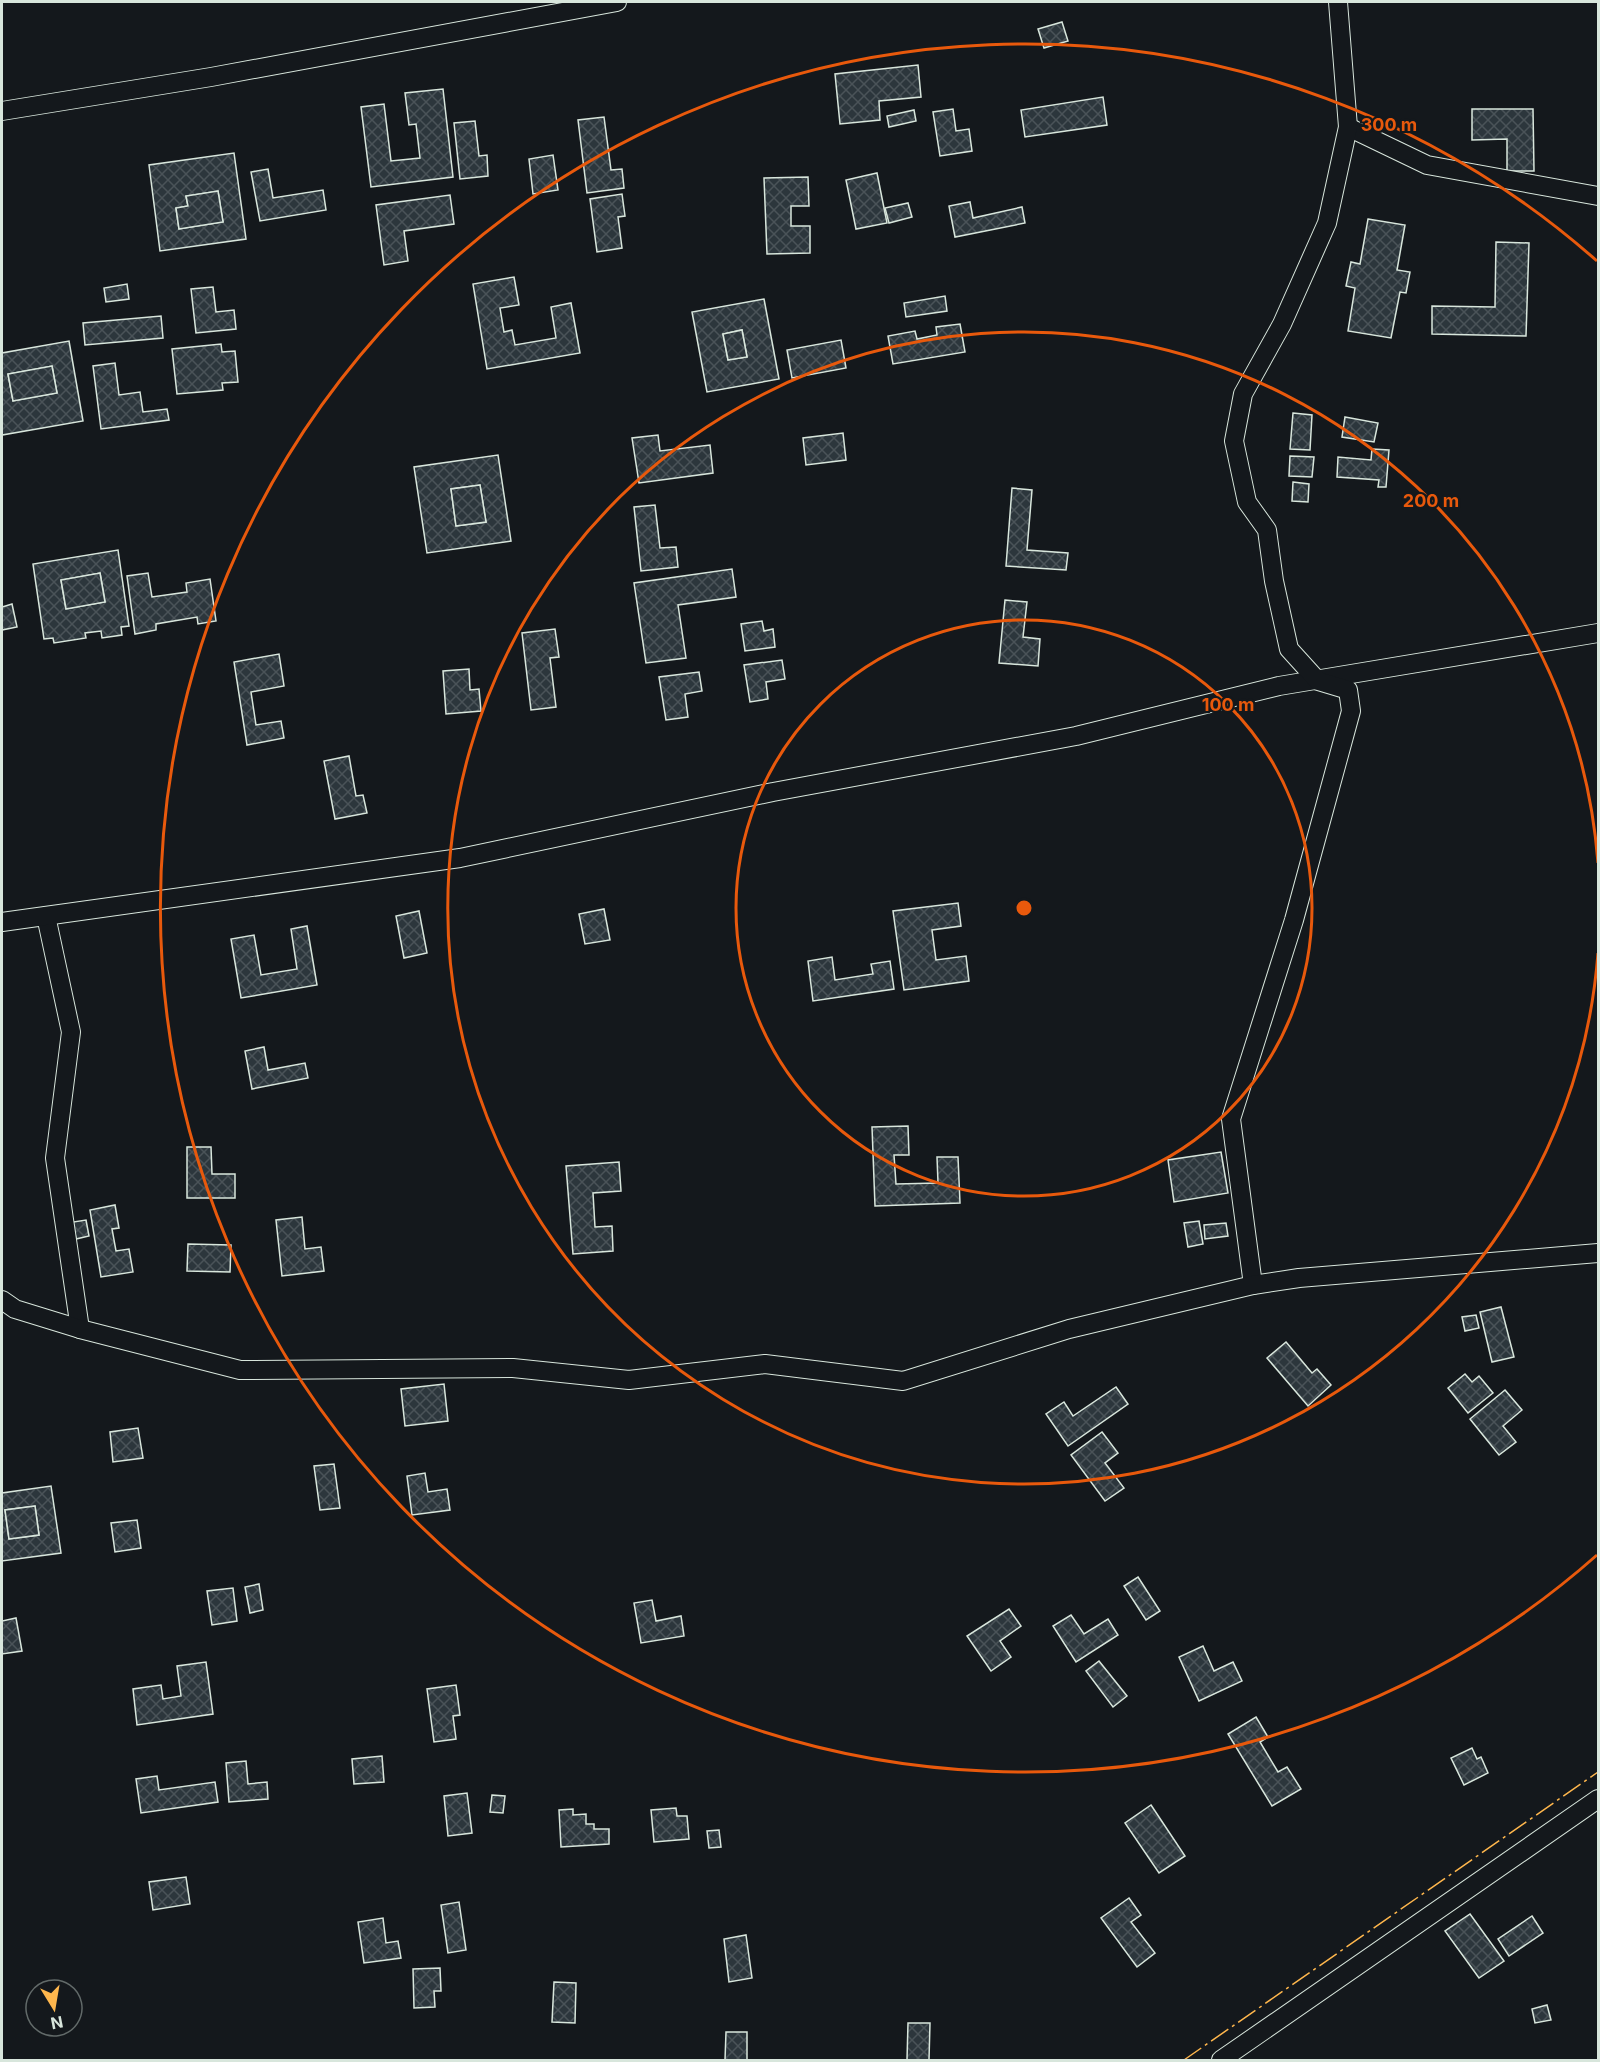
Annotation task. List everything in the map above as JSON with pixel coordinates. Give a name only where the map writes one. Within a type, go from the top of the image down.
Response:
[{"type":"street","points":[[2,111],[211,77],[617,2]]},
{"type":"street","points":[[1253,1285],[1231,1119],[1294,920],[1351,711],[1348,690],[1318,681],[1289,649],[1274,581],[1268,530],[1247,502],[1234,441],[1244,394],[1282,324],[1327,223],[1348,127],[1338,2]]},
{"type":"street","points":[[1348,127],[1427,165],[1599,196]]},
{"type":"street","points":[[2,922],[460,858],[773,792],[1076,736],[1279,686],[1599,633]]},
{"type":"street","points":[[46,916],[71,1032],[55,1158],[80,1329]]},
{"type":"street","points":[[2,1300],[15,1309],[80,1329],[240,1370],[513,1368],[629,1380],[765,1365],[903,1381],[1069,1329],[1253,1285],[1299,1278],[1599,1253]]},
{"type":"street","points":[[1221,2061],[1599,1799]]},
{"type":"building","points":[[1062,22],[1068,41],[1044,48],[1038,29]]},
{"type":"building","points":[[918,65],[921,97],[879,101],[880,120],[840,124],[835,74]]},
{"type":"building","points":[[443,89],[453,177],[371,187],[361,107],[384,104],[391,161],[420,158],[416,124],[409,125],[405,93]]},
{"type":"building","points":[[1103,97],[1107,125],[1025,137],[1021,110]]},
{"type":"building","points":[[953,109],[956,131],[969,129],[972,151],[940,156],[933,112]]},
{"type":"building","points":[[1472,109],[1533,109],[1534,171],[1507,171],[1507,139],[1472,140]]},
{"type":"building","points":[[914,110],[916,121],[889,127],[887,116]]},
{"type":"building","points":[[604,117],[611,170],[622,169],[624,188],[587,193],[578,120]]},
{"type":"building","points":[[475,121],[479,156],[487,155],[488,176],[460,179],[454,123]]},
{"type":"building","points":[[234,153],[246,239],[160,251],[149,165]],"holes":[[[218,191],[223,222],[179,229],[176,208],[188,206],[186,196]]]},
{"type":"building","points":[[553,155],[558,190],[533,194],[529,159]]},
{"type":"building","points":[[268,169],[273,198],[323,190],[326,210],[260,221],[251,172]]},
{"type":"building","points":[[877,173],[887,223],[856,229],[846,180]]},
{"type":"building","points":[[808,177],[809,206],[791,206],[791,226],[810,226],[810,253],[767,254],[764,178]]},
{"type":"building","points":[[218,191],[223,222],[179,229],[176,208],[188,206],[186,196]]},
{"type":"building","points":[[622,194],[625,216],[618,217],[622,248],[597,252],[590,199]]},
{"type":"building","points":[[450,195],[454,224],[404,231],[408,261],[384,265],[376,205]]},
{"type":"building","points":[[970,202],[973,218],[1022,207],[1025,223],[955,237],[949,206]]},
{"type":"building","points":[[908,203],[912,217],[889,223],[885,208]]},
{"type":"building","points":[[1368,219],[1405,225],[1397,270],[1410,272],[1406,293],[1400,292],[1391,338],[1348,331],[1355,288],[1346,286],[1351,262],[1360,264]]},
{"type":"building","points":[[1496,242],[1529,243],[1526,336],[1432,334],[1432,306],[1495,307]]},
{"type":"building","points":[[514,277],[519,305],[500,308],[504,332],[512,330],[515,345],[556,338],[551,307],[571,303],[580,353],[487,369],[473,284]]},
{"type":"building","points":[[127,284],[129,299],[106,302],[104,288]]},
{"type":"building","points":[[213,287],[216,312],[234,310],[236,329],[196,333],[191,289]]},
{"type":"building","points":[[945,296],[947,311],[906,317],[904,303]]},
{"type":"building","points":[[764,299],[779,379],[707,392],[692,312]],"holes":[[[742,330],[747,357],[728,360],[723,334]]]},
{"type":"building","points":[[161,316],[163,338],[85,345],[83,323]]},
{"type":"building","points":[[960,324],[965,352],[893,364],[888,336],[915,331],[917,339],[937,335],[936,327]]},
{"type":"building","points":[[742,330],[747,357],[728,360],[723,334]]},
{"type":"building","points":[[841,340],[846,368],[792,378],[787,350]]},
{"type":"building","points":[[69,341],[83,421],[2,435],[2,353]],"holes":[[[52,366],[57,393],[13,401],[8,374]]]},
{"type":"building","points":[[221,344],[222,352],[235,351],[238,382],[222,383],[223,390],[177,394],[172,349]]},
{"type":"building","points":[[115,363],[119,395],[140,392],[143,412],[167,409],[169,420],[101,429],[93,366]]},
{"type":"building","points":[[52,366],[57,393],[13,401],[8,374]]},
{"type":"building","points":[[1293,413],[1312,415],[1310,450],[1290,449]]},
{"type":"building","points":[[1345,417],[1378,423],[1374,442],[1342,437]]},
{"type":"building","points":[[843,433],[846,460],[806,465],[803,438]]},
{"type":"building","points":[[658,435],[660,451],[710,445],[713,473],[639,483],[632,438]]},
{"type":"building","points":[[1372,449],[1389,450],[1386,487],[1378,487],[1379,480],[1337,477],[1338,457],[1371,460]]},
{"type":"building","points":[[498,455],[511,541],[427,553],[414,467]],"holes":[[[480,485],[486,522],[456,526],[451,489]]]},
{"type":"building","points":[[1290,456],[1314,457],[1312,477],[1289,476]]},
{"type":"building","points":[[1293,482],[1309,484],[1308,502],[1292,501]]},
{"type":"building","points":[[480,485],[486,522],[456,526],[451,489]]},
{"type":"building","points":[[1012,488],[1032,490],[1027,550],[1068,553],[1066,570],[1006,566]]},
{"type":"building","points":[[655,505],[660,548],[676,547],[678,567],[641,571],[634,507]]},
{"type":"building","points":[[118,550],[129,626],[121,627],[122,635],[102,638],[101,631],[85,633],[86,638],[54,643],[53,638],[44,639],[33,564]],"holes":[[[100,573],[105,602],[66,609],[61,580]]]},
{"type":"building","points":[[732,569],[736,597],[678,605],[686,658],[646,663],[634,583]]},
{"type":"building","points":[[100,573],[105,602],[66,609],[61,580]]},
{"type":"building","points":[[148,573],[152,597],[187,592],[186,583],[210,579],[216,621],[198,624],[197,617],[156,624],[156,630],[135,634],[127,576]]},
{"type":"building","points":[[1005,600],[1027,602],[1023,637],[1040,639],[1038,666],[999,663]]},
{"type":"building","points":[[12,604],[17,627],[2,630],[2,607]]},
{"type":"building","points":[[762,621],[764,631],[773,629],[775,647],[745,651],[741,624]]},
{"type":"building","points":[[555,629],[559,657],[550,658],[556,707],[531,710],[522,633]]},
{"type":"building","points":[[279,654],[284,686],[251,692],[256,725],[281,721],[284,738],[247,745],[234,662]]},
{"type":"building","points":[[782,660],[785,679],[766,682],[768,699],[750,702],[744,665]]},
{"type":"building","points":[[469,669],[470,690],[479,689],[481,711],[446,714],[443,671]]},
{"type":"building","points":[[699,672],[702,691],[685,694],[688,717],[666,720],[659,677]]},
{"type":"building","points":[[349,756],[356,796],[363,795],[367,813],[335,819],[324,761]]},
{"type":"building","points":[[958,903],[961,926],[932,930],[936,960],[966,956],[969,981],[904,990],[893,911]]},
{"type":"building","points":[[604,909],[610,940],[585,944],[579,914]]},
{"type":"building","points":[[419,911],[427,953],[404,958],[396,916]]},
{"type":"building","points":[[307,926],[317,985],[241,998],[231,939],[254,935],[261,975],[297,969],[291,929]]},
{"type":"building","points":[[832,957],[835,980],[873,974],[871,964],[890,961],[894,989],[813,1001],[808,961]]},
{"type":"building","points":[[264,1047],[268,1070],[305,1063],[308,1078],[252,1089],[245,1051]]},
{"type":"building","points":[[908,1126],[909,1155],[894,1155],[896,1184],[938,1183],[937,1157],[958,1157],[960,1203],[875,1206],[872,1127]]},
{"type":"building","points":[[187,1147],[211,1147],[212,1174],[235,1174],[235,1198],[187,1198]]},
{"type":"building","points":[[1221,1152],[1228,1193],[1174,1202],[1168,1160]]},
{"type":"building","points":[[619,1162],[621,1191],[593,1193],[595,1227],[612,1226],[613,1251],[573,1254],[566,1166]]},
{"type":"building","points":[[115,1205],[119,1228],[112,1229],[116,1251],[129,1249],[133,1272],[101,1277],[90,1210]]},
{"type":"building","points":[[302,1217],[305,1249],[321,1247],[324,1271],[282,1276],[276,1220]]},
{"type":"building","points":[[86,1220],[89,1236],[76,1239],[73,1222]]},
{"type":"building","points":[[1199,1221],[1203,1244],[1188,1247],[1184,1223]]},
{"type":"building","points":[[1226,1223],[1228,1236],[1205,1239],[1204,1225]]},
{"type":"building","points":[[188,1244],[231,1245],[230,1272],[187,1271]]},
{"type":"building","points":[[1501,1307],[1514,1357],[1492,1362],[1480,1312]]},
{"type":"building","points":[[1476,1315],[1479,1328],[1465,1331],[1462,1317]]},
{"type":"building","points":[[1286,1342],[1312,1373],[1317,1369],[1331,1385],[1308,1406],[1267,1358]]},
{"type":"building","points":[[1465,1374],[1472,1382],[1479,1376],[1493,1393],[1468,1413],[1448,1388]]},
{"type":"building","points":[[444,1384],[448,1421],[405,1426],[401,1389]]},
{"type":"building","points":[[1116,1387],[1128,1404],[1068,1446],[1046,1414],[1064,1402],[1073,1416]]},
{"type":"building","points":[[1505,1390],[1522,1410],[1503,1426],[1516,1442],[1499,1455],[1470,1419]]},
{"type":"building","points":[[138,1428],[143,1458],[113,1462],[110,1432]]},
{"type":"building","points":[[1102,1432],[1118,1453],[1105,1463],[1124,1488],[1105,1501],[1071,1455]]},
{"type":"building","points":[[334,1464],[340,1508],[320,1510],[314,1466]]},
{"type":"building","points":[[425,1473],[428,1492],[447,1489],[450,1510],[412,1515],[407,1476]]},
{"type":"building","points":[[51,1486],[61,1553],[2,1561],[2,1493]],"holes":[[[35,1506],[39,1535],[9,1539],[5,1510]]]},
{"type":"building","points":[[35,1506],[39,1535],[9,1539],[5,1510]]},
{"type":"building","points":[[137,1520],[141,1548],[115,1552],[111,1523]]},
{"type":"building","points":[[1138,1577],[1160,1611],[1146,1620],[1124,1586]]},
{"type":"building","points":[[259,1584],[263,1610],[250,1613],[245,1587]]},
{"type":"building","points":[[233,1588],[237,1621],[212,1625],[207,1591]]},
{"type":"building","points":[[652,1600],[656,1621],[681,1616],[684,1636],[641,1643],[634,1603]]},
{"type":"building","points":[[1009,1609],[1021,1626],[1000,1641],[1011,1657],[991,1671],[967,1636]]},
{"type":"building","points":[[1071,1615],[1084,1634],[1108,1619],[1118,1635],[1076,1662],[1053,1626]]},
{"type":"building","points":[[16,1618],[22,1651],[2,1654],[2,1621]]},
{"type":"building","points":[[1203,1646],[1214,1671],[1233,1662],[1242,1681],[1199,1701],[1179,1657]]},
{"type":"building","points":[[1099,1661],[1127,1696],[1113,1707],[1086,1671]]},
{"type":"building","points":[[206,1662],[213,1714],[137,1725],[133,1689],[161,1685],[163,1699],[181,1696],[177,1666]]},
{"type":"building","points":[[456,1685],[460,1715],[453,1716],[456,1739],[434,1742],[427,1689]]},
{"type":"building","points":[[1256,1717],[1268,1737],[1260,1742],[1278,1772],[1287,1767],[1301,1789],[1272,1806],[1228,1734]]},
{"type":"building","points":[[1472,1748],[1477,1759],[1481,1757],[1488,1773],[1464,1785],[1451,1758]]},
{"type":"building","points":[[382,1756],[384,1782],[354,1784],[352,1759]]},
{"type":"building","points":[[246,1761],[248,1784],[267,1782],[268,1799],[229,1802],[226,1763]]},
{"type":"building","points":[[157,1776],[159,1790],[215,1782],[218,1802],[141,1813],[136,1779]]},
{"type":"building","points":[[467,1793],[472,1833],[448,1836],[444,1796]]},
{"type":"building","points":[[492,1795],[505,1796],[503,1813],[490,1812]]},
{"type":"building","points":[[1151,1805],[1185,1856],[1159,1873],[1125,1823]]},
{"type":"building","points":[[676,1808],[677,1816],[687,1816],[689,1839],[654,1842],[651,1810]]},
{"type":"building","points":[[573,1809],[573,1815],[586,1814],[586,1824],[594,1824],[594,1829],[609,1829],[609,1844],[561,1847],[559,1810]]},
{"type":"building","points":[[719,1830],[721,1847],[709,1848],[707,1831]]},
{"type":"building","points":[[186,1877],[190,1904],[153,1910],[149,1882]]},
{"type":"building","points":[[1129,1898],[1141,1915],[1131,1922],[1155,1953],[1137,1967],[1101,1918]]},
{"type":"building","points":[[459,1902],[466,1950],[448,1953],[441,1905]]},
{"type":"building","points":[[1470,1914],[1504,1961],[1479,1978],[1445,1931]]},
{"type":"building","points":[[1532,1916],[1543,1933],[1509,1956],[1498,1939]]},
{"type":"building","points":[[383,1918],[386,1943],[398,1941],[401,1958],[364,1963],[358,1922]]},
{"type":"building","points":[[746,1935],[752,1978],[729,1982],[724,1939]]},
{"type":"building","points":[[440,1968],[441,1991],[434,1991],[435,2007],[414,2008],[413,1969]]},
{"type":"building","points":[[554,1982],[576,1983],[575,2023],[552,2022]]},
{"type":"building","points":[[1547,2005],[1551,2020],[1535,2023],[1532,2009]]},
{"type":"building","points":[[908,2023],[930,2023],[929,2060],[907,2060]]},
{"type":"building","points":[[726,2032],[747,2032],[747,2060],[725,2060]]},
{"type":"power","points":[[1184,2060],[1598,1772]]}]
